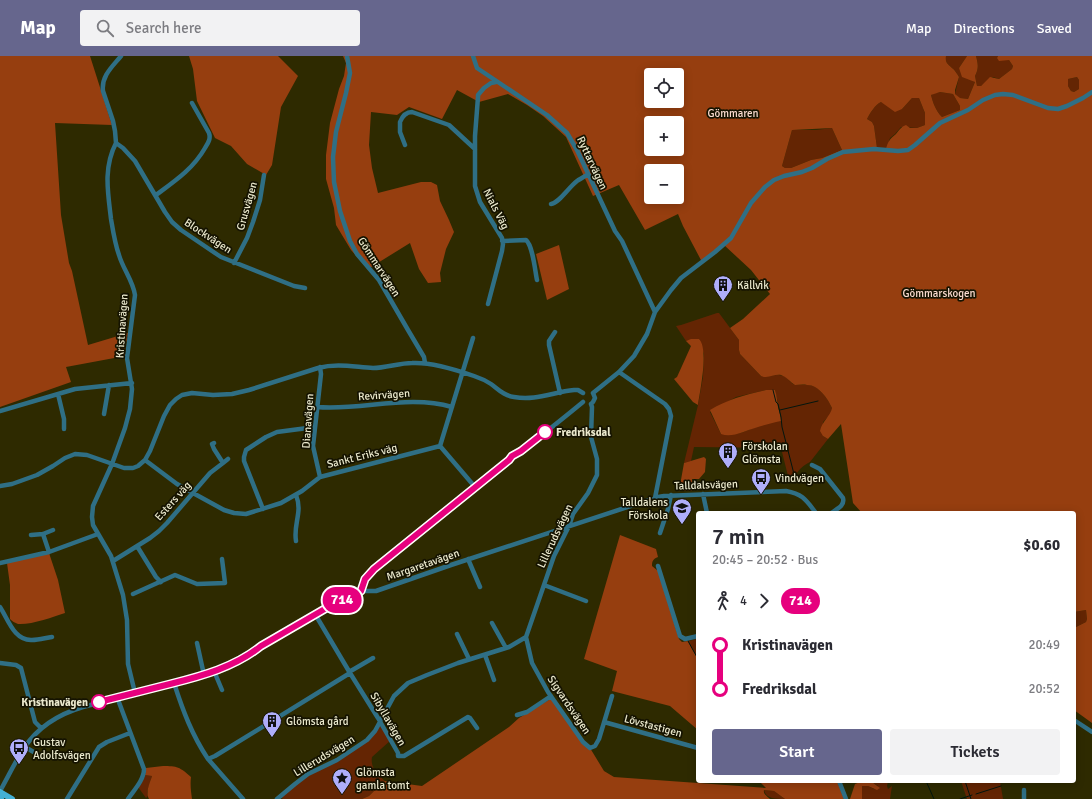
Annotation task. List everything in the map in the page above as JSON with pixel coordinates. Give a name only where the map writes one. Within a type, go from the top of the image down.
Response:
[{"type":"main road","points":[[0,792],[12,799]]},
{"type":"street","points":[[116,143],[115,127],[103,85],[108,72],[121,56]]},
{"type":"street","name":"Gömmarvägen","points":[[347,56],[350,73],[336,132],[333,157],[334,182],[340,211],[350,240],[355,249],[379,280],[424,357],[425,363]]},
{"type":"street","name":"Ryttarvägen","points":[[473,56],[477,68],[547,115],[567,133],[577,150],[615,231],[622,241],[655,312]]},
{"type":"street","name":"Nials Väg","points":[[488,304],[502,251],[502,241],[477,194],[475,148],[478,95],[484,88],[491,83],[496,82]]},
{"type":"street","points":[[593,394],[629,362],[641,346],[655,312],[681,278],[731,238],[752,203],[765,187],[774,180],[812,168],[843,152],[874,149],[898,151],[908,150],[915,146],[940,122],[968,110],[995,95],[1013,95],[1042,106],[1058,109],[1083,98],[1092,92]]},
{"type":"street","points":[[156,195],[183,175],[195,163],[202,154],[210,138],[209,133],[192,103]]},
{"type":"street","points":[[405,145],[400,132],[400,122],[405,115],[412,112],[449,125],[475,148]]},
{"type":"street","name":"Blockvägen","points":[[116,143],[124,148],[135,161],[169,218],[181,230],[216,254],[234,263],[294,286],[305,288]]},
{"type":"street","name":"Kristinavägen","points":[[116,143],[109,167],[107,187],[118,254],[135,292],[133,320],[128,343],[127,358],[132,383],[127,420],[112,464],[92,512],[93,525],[113,561],[126,607],[128,664],[135,693]]},
{"type":"street","points":[[551,204],[556,203],[577,181],[588,174]]},
{"type":"street","name":"Grusvägen","points":[[234,263],[258,208],[264,175]]},
{"type":"street","points":[[502,241],[526,240],[528,242],[537,280]]},
{"type":"street","points":[[554,332],[549,341],[549,345],[560,393]]},
{"type":"street","points":[[473,338],[440,446],[475,487]]},
{"type":"street","points":[[0,486],[12,484],[37,475],[72,455],[87,455],[126,468],[138,466],[145,460],[150,452],[164,416],[170,405],[182,395],[192,393],[213,395],[237,393],[320,367],[344,365],[373,368],[411,363],[425,363],[484,380],[504,394],[512,397],[537,398],[574,390],[578,390],[583,393]]},
{"type":"street","name":"Dianavägen","points":[[320,367],[321,374],[313,446],[320,476]]},
{"type":"street","points":[[619,372],[670,409],[672,416],[670,428],[655,498]]},
{"type":"street","points":[[0,411],[75,389],[132,383]]},
{"type":"street","points":[[104,414],[109,385]]},
{"type":"street","points":[[583,393],[590,391],[595,398],[591,404],[583,402]]},
{"type":"street","points":[[583,393],[581,399],[583,402]]},
{"type":"street","points":[[58,394],[64,419],[64,429]]},
{"type":"street","name":"Revirvägen","points":[[317,407],[335,408],[415,402],[442,404],[452,407]]},
{"type":"street","points":[[0,792],[25,747],[42,728],[69,711],[214,671],[249,654],[315,614],[361,591],[365,579],[374,569],[512,456],[531,444],[583,402]]},
{"type":"street","name":"Lillerudsvägen","points":[[277,799],[308,774],[344,756],[367,740],[375,731],[394,696],[408,683],[470,659],[506,648],[516,644],[526,637],[554,556],[576,510],[592,487],[596,474],[596,459],[591,437],[591,404]]},
{"type":"street","points":[[263,509],[244,461],[246,450],[277,432],[315,427]]},
{"type":"street","points":[[214,443],[212,444],[214,449],[223,463]]},
{"type":"street","name":"Sankt Eriks väg","points":[[145,460],[193,494],[224,510],[246,514],[281,503],[296,495],[320,476],[440,446]]},
{"type":"street","name":"Esters väg","points":[[113,561],[159,531],[193,494],[212,470],[228,459]]},
{"type":"street","points":[[812,465],[820,469],[843,498],[844,503],[834,511]]},
{"type":"street","name":"Talldalsvägen","points":[[568,526],[655,498],[671,495],[786,491],[801,495],[814,511]]},
{"type":"street","points":[[703,494],[707,511]]},
{"type":"street","points":[[296,495],[299,510],[295,532],[296,541]]},
{"type":"street","points":[[660,533],[671,495]]},
{"type":"street","name":"Margaretavägen","points":[[361,591],[376,592],[568,526]]},
{"type":"street","points":[[31,535],[43,534],[53,530]]},
{"type":"street","points":[[43,534],[49,552]]},
{"type":"street","points":[[0,563],[49,552],[98,534]]},
{"type":"street","points":[[136,546],[156,577],[161,582]]},
{"type":"street","points":[[133,594],[175,575],[197,584],[225,583],[222,559]]},
{"type":"street","name":"Margaretavägen","points":[[468,560],[480,587]]},
{"type":"street","points":[[658,566],[680,636],[685,639],[696,636]]},
{"type":"street","name":"Lillerudsvägen","points":[[544,585],[586,601]]},
{"type":"street","points":[[0,607],[9,623],[21,637],[32,640],[52,637]]},
{"type":"street","name":"Sibyllavägen","points":[[315,614],[380,721],[398,753],[398,756],[404,756],[468,717],[477,728]]},
{"type":"street","points":[[492,623],[506,648]]},
{"type":"street","points":[[457,634],[470,659]]},
{"type":"street","name":"Sigvardsvägen","points":[[526,637],[532,663],[551,696],[583,742],[590,748],[593,748],[597,744],[612,696]]},
{"type":"street","points":[[197,643],[204,675]]},
{"type":"street","points":[[485,655],[494,680]]},
{"type":"street","points":[[208,759],[373,658]]},
{"type":"street","points":[[0,663],[16,665],[21,668],[35,722],[42,728]]},
{"type":"street","points":[[214,671],[222,690]]},
{"type":"street","points":[[174,683],[189,726],[196,739],[208,759],[243,799]]},
{"type":"street","points":[[517,715],[527,712],[551,696]]},
{"type":"street","points":[[117,697],[142,762],[144,771],[144,775],[128,799]]},
{"type":"street","points":[[1076,721],[1092,732]]},
{"type":"street","name":"Lövstastigen","points":[[604,722],[696,747]]},
{"type":"street","points":[[67,799],[99,747],[130,733]]},
{"type":"street","points":[[25,747],[44,758]]},
{"type":"street","points":[[840,783],[846,799]]},
{"type":"street","points":[[1024,790],[1024,799]]},
{"type":"shaded area","points":[[946,56],[967,56],[959,68],[975,82],[968,99],[959,98],[955,94],[959,77],[947,63]]},
{"type":"shaded area","points":[[976,56],[998,56],[997,58],[1009,60],[1013,66],[1012,69],[999,79],[993,77],[981,86],[977,86],[975,76],[978,66]]},
{"type":"shaded area","points":[[1077,77],[1079,80],[1079,89],[1074,92],[1071,91],[1068,86],[1068,79]]},
{"type":"shaded area","points":[[940,92],[953,94],[960,106],[960,110],[942,117],[935,107],[931,95]]},
{"type":"shaded area","points":[[912,98],[919,98],[925,113],[925,125],[917,128],[901,127],[890,138],[887,149],[877,148],[874,126],[872,122],[867,119],[871,112],[881,102],[902,109]]},
{"type":"shaded area","points":[[832,128],[842,150],[791,168],[785,168],[782,166],[792,130]]},
{"type":"shaded area","points":[[719,313],[739,340],[740,354],[761,376],[783,376],[793,384],[816,387],[826,397],[832,408],[831,414],[823,422],[823,436],[828,439],[810,462],[799,471],[795,478],[789,480],[781,448],[694,447],[691,461],[684,463],[698,405],[703,377],[704,354],[699,339],[686,341],[676,326]],"holes":[[[766,390],[775,390],[781,417],[741,433],[721,434],[710,412],[736,397]]]},
{"type":"shaded area","points":[[1086,610],[1087,619],[1086,622],[1076,627],[1076,612]]},
{"type":"shaded area","points":[[696,639],[696,655],[688,641]]},
{"type":"shaded area","name":"Glömsta gamla tomt","points":[[379,724],[391,740],[372,757],[373,768],[385,781],[369,796],[362,799],[283,799],[280,796],[323,766],[367,740]]},
{"type":"shaded area","points":[[145,775],[152,776],[147,792],[148,796],[146,798],[138,787]]},
{"type":"shaded area","points":[[874,783],[888,783],[888,789],[892,786],[890,799],[862,799],[862,786],[868,786],[874,789],[878,786]]},
{"type":"shaded area","points":[[962,783],[1000,783],[1003,799],[967,799]]},
{"type":"shaded area","points":[[764,790],[774,791],[785,799],[775,799],[769,797]]},
{"type":"green space","points":[[0,56],[90,56],[112,125],[55,123],[61,215],[69,263],[88,345],[128,333],[124,352],[125,356],[66,367],[71,382],[0,407]]},
{"type":"green space","points":[[189,56],[278,56],[298,76],[281,107],[272,165],[266,175],[247,164],[231,146],[215,138],[197,101],[193,69]]},
{"type":"green space","name":"Gömmarskogen","points":[[343,56],[946,56],[947,63],[959,77],[955,94],[960,98],[968,99],[975,82],[962,77],[959,68],[967,56],[976,56],[978,66],[975,76],[977,86],[981,86],[990,77],[999,79],[1012,69],[1013,66],[1009,60],[999,61],[997,58],[998,56],[1092,56],[1092,723],[1076,711],[1076,627],[1086,622],[1087,619],[1086,610],[1076,612],[1076,511],[860,511],[853,503],[841,424],[828,439],[823,436],[820,431],[822,424],[830,414],[832,408],[825,397],[815,387],[795,385],[781,375],[766,377],[761,376],[740,354],[739,340],[730,328],[743,319],[770,294],[751,270],[724,245],[702,262],[678,214],[645,230],[619,185],[593,196],[566,137],[543,116],[508,94],[479,102],[457,90],[442,119],[409,107],[397,115],[371,112],[369,145],[372,168],[378,193],[421,182],[431,182],[437,185],[440,201],[454,232],[446,249],[440,273],[441,282],[428,283],[419,269],[410,243],[368,269],[351,250],[336,225],[334,208],[326,179],[326,155],[330,123],[344,76],[346,63]],"holes":[[[1077,77],[1079,80],[1079,89],[1074,92],[1071,91],[1068,86],[1068,79]],[[940,92],[953,94],[960,106],[960,110],[942,117],[936,110],[931,95]],[[912,98],[919,98],[925,113],[925,125],[917,128],[910,128],[906,125],[901,128],[890,140],[886,149],[877,148],[874,126],[872,122],[867,119],[871,112],[881,102],[895,112],[902,109]],[[832,128],[842,150],[791,168],[785,168],[782,166],[792,130]]]},
{"type":"green space","points":[[559,245],[569,289],[547,300],[536,254]]},
{"type":"green space","points":[[691,339],[699,339],[702,344],[704,361],[698,405],[693,402],[674,379],[677,377],[691,346],[686,341]]},
{"type":"green space","points":[[766,390],[775,390],[781,421],[734,435],[721,434],[710,410],[730,400]]},
{"type":"green space","points":[[704,457],[706,459],[705,472],[699,479],[692,479],[692,491],[679,491],[684,463]]},
{"type":"green space","points":[[620,535],[656,549],[658,557],[653,560],[652,566],[658,571],[679,639],[682,642],[688,641],[696,655],[696,728],[670,706],[612,691],[617,671],[584,659]]},
{"type":"green space","points":[[49,553],[58,580],[65,613],[48,619],[18,624],[10,619],[10,585],[7,563]]},
{"type":"green space","points":[[552,698],[590,748],[604,771],[614,777],[766,788],[761,783],[838,783],[844,799],[785,799],[774,791],[764,790],[765,794],[770,799],[362,799],[369,796],[385,781],[422,786],[509,727],[519,718]]},
{"type":"green space","points":[[163,766],[178,768],[191,777],[192,799],[149,799],[148,790],[152,776],[145,775],[146,768]]},
{"type":"green space","points":[[873,783],[880,788],[877,790],[868,786],[862,786],[862,799],[850,799],[855,784]]},
{"type":"waterway","points":[[773,390],[776,402],[778,404],[782,427],[795,478]]},
{"type":"waterway","points":[[780,410],[818,401]]},
{"type":"waterway","points":[[688,641],[696,655]]},
{"type":"waterway","points":[[927,783],[934,799]]},
{"type":"waterway","points":[[966,783],[971,799]]},
{"type":"waterway","points":[[976,794],[1001,786]]},
{"type":"waterway","points":[[960,799],[972,795]]},
{"type":"bus line","name":"714","points":[[99,702],[194,678],[214,671],[233,663],[335,603],[358,593],[361,591],[365,579],[374,569],[512,456],[531,444],[545,432]]},
{"type":"place","name":"Källvik","points":[[723,302]]},
{"type":"place","name":"Fredriksdal","points":[[545,432]]},
{"type":"place","name":"Förskolan Glömsta","points":[[728,469]]},
{"type":"place","name":"Vindvägen","points":[[761,495]]},
{"type":"place","name":"Talldalens Förskola","points":[[682,525]]},
{"type":"place","name":"Kristinavägen","points":[[99,702]]},
{"type":"place","name":"Glömsta gård","points":[[272,738]]},
{"type":"place","name":"Gustav Adolfsvägen","points":[[19,765]]},
{"type":"place","name":"Glömsta gamla tomt","points":[[342,795]]},
{"type":"park label","name":"Gömmaren","points":[[733,113]]}]
